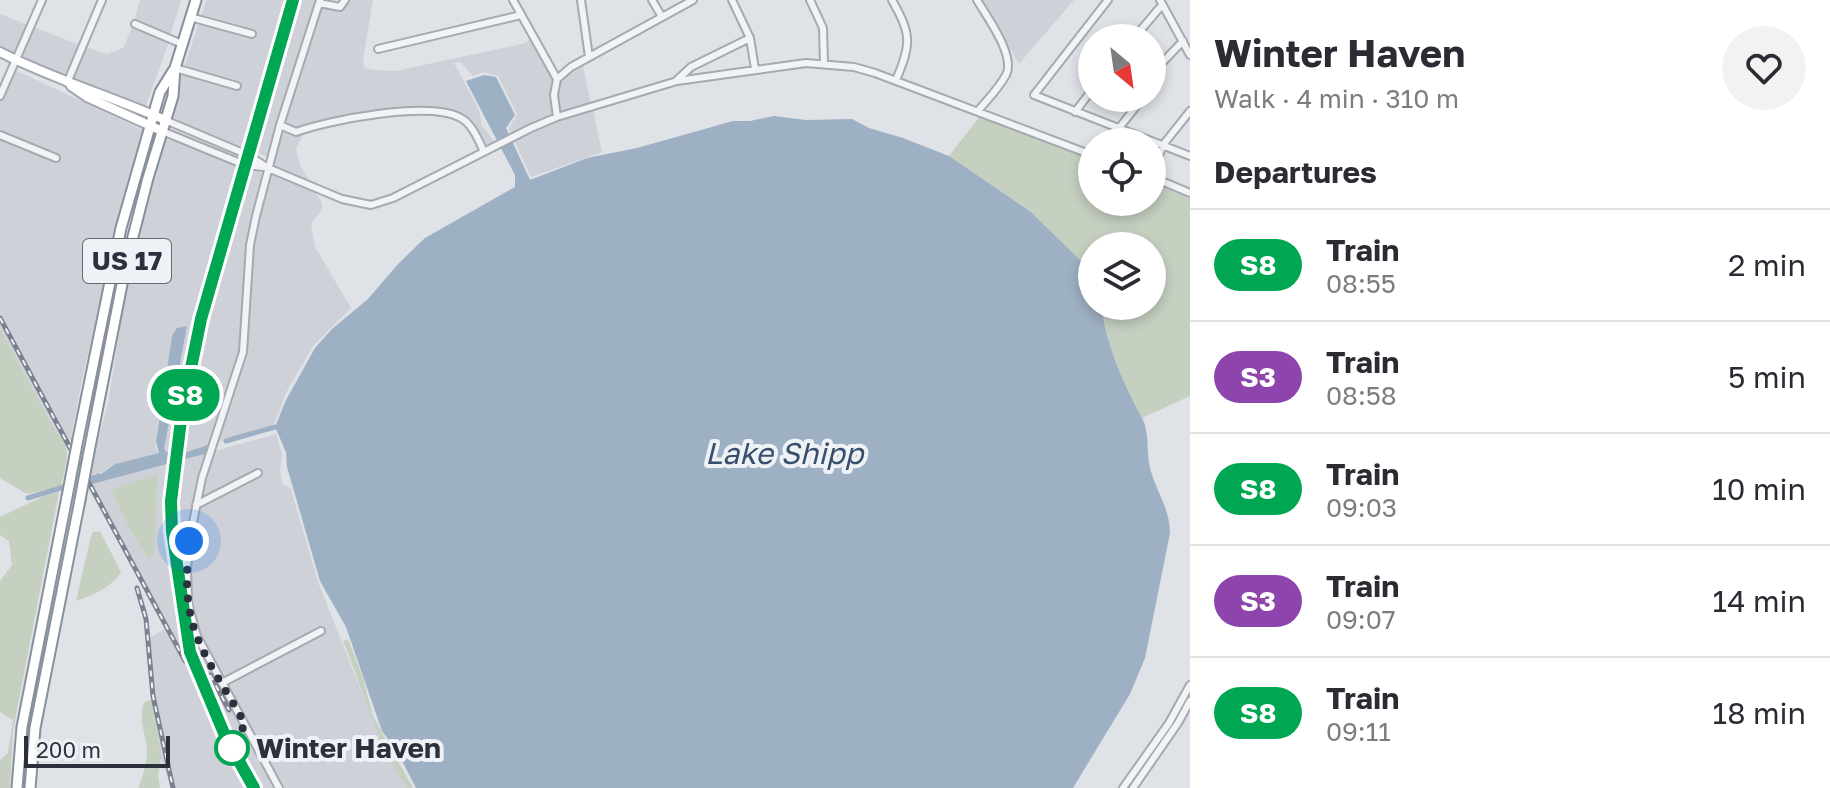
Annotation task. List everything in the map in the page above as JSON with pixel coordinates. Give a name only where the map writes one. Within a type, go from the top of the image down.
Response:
[{"type":"highway","name":"US 17","points":[[30,788],[40,700],[126,264],[173,96],[175,68],[196,0]]},
{"type":"highway","name":"US 17","points":[[17,788],[22,727],[121,228],[160,92],[175,68]]},
{"type":"main road","points":[[0,52],[162,131]]},
{"type":"main road","points":[[67,83],[90,88],[165,120]]},
{"type":"street","points":[[0,96],[42,0]]},
{"type":"street","points":[[67,83],[102,0]]},
{"type":"street","points":[[279,788],[197,636],[188,603],[187,568],[196,505],[207,462],[243,352],[250,245],[268,168],[319,2],[338,7],[345,0]]},
{"type":"street","points":[[513,0],[557,79],[554,99],[557,117]]},
{"type":"street","points":[[581,0],[589,57]]},
{"type":"street","points":[[652,0],[662,17]]},
{"type":"street","points":[[557,79],[589,57],[693,0]]},
{"type":"street","points":[[732,0],[750,38],[755,69]]},
{"type":"street","points":[[810,0],[823,28],[824,63]]},
{"type":"street","points":[[892,0],[907,26],[909,37],[896,80]]},
{"type":"street","points":[[977,0],[1006,52],[1009,64],[1006,75],[978,111]]},
{"type":"street","points":[[1108,0],[1034,95],[1119,128],[1132,112]]},
{"type":"street","points":[[1144,24],[1161,2],[1190,55]]},
{"type":"street","points":[[378,49],[521,15]]},
{"type":"street","points":[[190,17],[252,34]]},
{"type":"street","points":[[135,24],[182,44]]},
{"type":"street","points":[[677,81],[691,67],[750,38]]},
{"type":"street","points":[[1166,59],[1183,41]]},
{"type":"street","points":[[165,120],[342,199],[371,205],[393,198],[557,117],[677,81],[755,69],[824,63],[854,67],[896,80],[1078,150]]},
{"type":"street","points":[[175,68],[237,86]]},
{"type":"street","points":[[1075,112],[1078,108]]},
{"type":"street","points":[[1166,141],[1190,111]]},
{"type":"street","points":[[280,125],[296,132],[324,122],[386,114],[451,114],[466,121],[486,150]]},
{"type":"street","points":[[162,131],[245,165],[268,168]]},
{"type":"street","points":[[0,135],[56,158]]},
{"type":"street","points":[[1166,146],[1190,156]]},
{"type":"street","points":[[1166,181],[1190,193]]},
{"type":"street","points":[[196,505],[258,473]]},
{"type":"street","points":[[222,683],[321,631]]},
{"type":"street","points":[[1123,788],[1169,723],[1190,685]]},
{"type":"street","points":[[1133,788],[1190,701]]},
{"type":"shaded area","points":[[140,0],[181,0],[170,37],[134,21]]},
{"type":"shaded area","points":[[206,0],[317,0],[268,157],[168,118],[182,73],[239,88],[240,83],[184,68],[199,22],[254,37],[255,32],[201,17]]},
{"type":"shaded area","points":[[348,0],[373,0],[363,60],[364,68],[373,70],[396,71],[526,43],[531,37],[554,79],[554,116],[511,135],[509,128],[517,114],[498,76],[483,72],[473,76],[460,62],[454,63],[479,110],[482,126],[496,143],[485,148],[463,117],[451,111],[385,111],[323,120],[296,129],[283,123],[320,6],[342,9]]},
{"type":"shaded area","points":[[982,0],[1074,0],[1019,64]]},
{"type":"shaded area","points":[[0,14],[28,25],[15,54],[0,47]]},
{"type":"shaded area","points":[[133,26],[169,42],[145,108],[72,78],[85,47],[107,54],[123,48]]},
{"type":"shaded area","points":[[33,27],[80,45],[67,76],[20,56]]},
{"type":"shaded area","points":[[583,66],[591,104],[559,114],[559,81]]},
{"type":"shaded area","points":[[15,70],[143,130],[83,375],[69,447],[63,436],[56,432],[0,329],[0,138],[57,162],[59,157],[0,132],[0,100]]},
{"type":"shaded area","points":[[593,109],[602,152],[531,177],[514,140],[543,126]]},
{"type":"shaded area","points":[[282,129],[296,134],[305,132],[296,148],[300,165],[310,183],[271,166]]},
{"type":"shaded area","points":[[163,138],[264,174],[253,215],[240,352],[211,444],[177,455],[164,449],[185,339],[172,336],[155,446],[159,454],[115,464],[87,481],[108,404],[130,263]]},
{"type":"shaded area","points":[[270,172],[314,190],[322,203],[322,210],[311,223],[315,247],[351,308],[313,346],[287,391],[274,424],[257,432],[217,442],[246,353],[252,246]]},
{"type":"shaded area","points":[[276,434],[282,454],[282,483],[291,489],[318,582],[372,718],[407,788],[282,788],[226,685],[324,633],[322,628],[223,680],[200,636],[191,602],[189,573],[198,507],[262,474],[259,470],[200,500],[210,464],[215,451]]},
{"type":"shaded area","points":[[208,453],[192,503],[187,541],[184,590],[188,619],[276,788],[171,788],[161,758],[149,680],[147,639],[167,628],[89,485]],"holes":[[[156,474],[155,552],[149,560],[122,511]]]},
{"type":"green space","points":[[980,116],[1078,153],[1078,216],[1166,216],[1166,187],[1190,198],[1190,396],[1142,418],[1125,387],[1104,320],[1166,320],[1166,232],[1078,232],[1078,258],[1031,212],[949,156]]},
{"type":"green space","points":[[0,329],[65,443],[67,457],[61,487],[27,494],[0,478]]},
{"type":"green space","points":[[157,474],[155,552],[149,560],[131,532],[111,490]]},
{"type":"green space","points":[[59,492],[13,731],[10,788],[0,788],[0,760],[8,753],[13,720],[0,712],[0,581],[12,565],[9,541],[0,535],[0,517]]},
{"type":"green space","points":[[100,531],[121,572],[102,590],[76,601],[91,536],[93,532]]},
{"type":"green space","points":[[348,639],[373,716],[413,788],[407,788],[396,771],[379,735],[343,641]]},
{"type":"green space","points":[[153,700],[161,758],[160,788],[138,788],[147,754],[143,707],[144,702]]},
{"type":"water","name":"Lake Shipp","points":[[484,75],[496,77],[515,115],[506,128],[530,180],[587,158],[637,148],[733,121],[774,116],[806,120],[852,119],[949,156],[1031,212],[1078,258],[1078,320],[1104,320],[1117,365],[1145,426],[1150,468],[1168,516],[1170,533],[1145,658],[1130,694],[1073,788],[416,788],[397,751],[382,731],[346,627],[320,581],[287,467],[286,452],[275,427],[315,348],[332,329],[368,299],[425,238],[515,187],[515,175],[466,81]]},
{"type":"water","points":[[187,326],[164,449],[177,455],[211,444],[208,453],[85,486],[86,481],[115,464],[159,453],[156,442],[172,336],[177,328]]},
{"type":"waterway","points":[[226,441],[275,427]]},
{"type":"waterway","points":[[28,498],[100,476]]},
{"type":"railway","points":[[226,738],[187,642],[172,531],[172,483],[187,380],[206,298],[293,0]]},
{"type":"railway","points":[[0,318],[185,661]]},
{"type":"railway","points":[[137,588],[146,619],[153,696],[173,788]]},
{"type":"railway","points":[[210,675],[229,710]]},
{"type":"railway","points":[[221,728],[254,788]]},
{"type":"train","name":"S8","points":[[254,788],[226,738],[193,663],[187,642],[171,501],[187,380],[206,298],[293,0]]},
{"type":"place","name":"Winter Haven","points":[[232,748]]},
{"type":"route","points":[[189,541],[187,590],[191,619],[202,646],[245,724],[232,748]]}]
